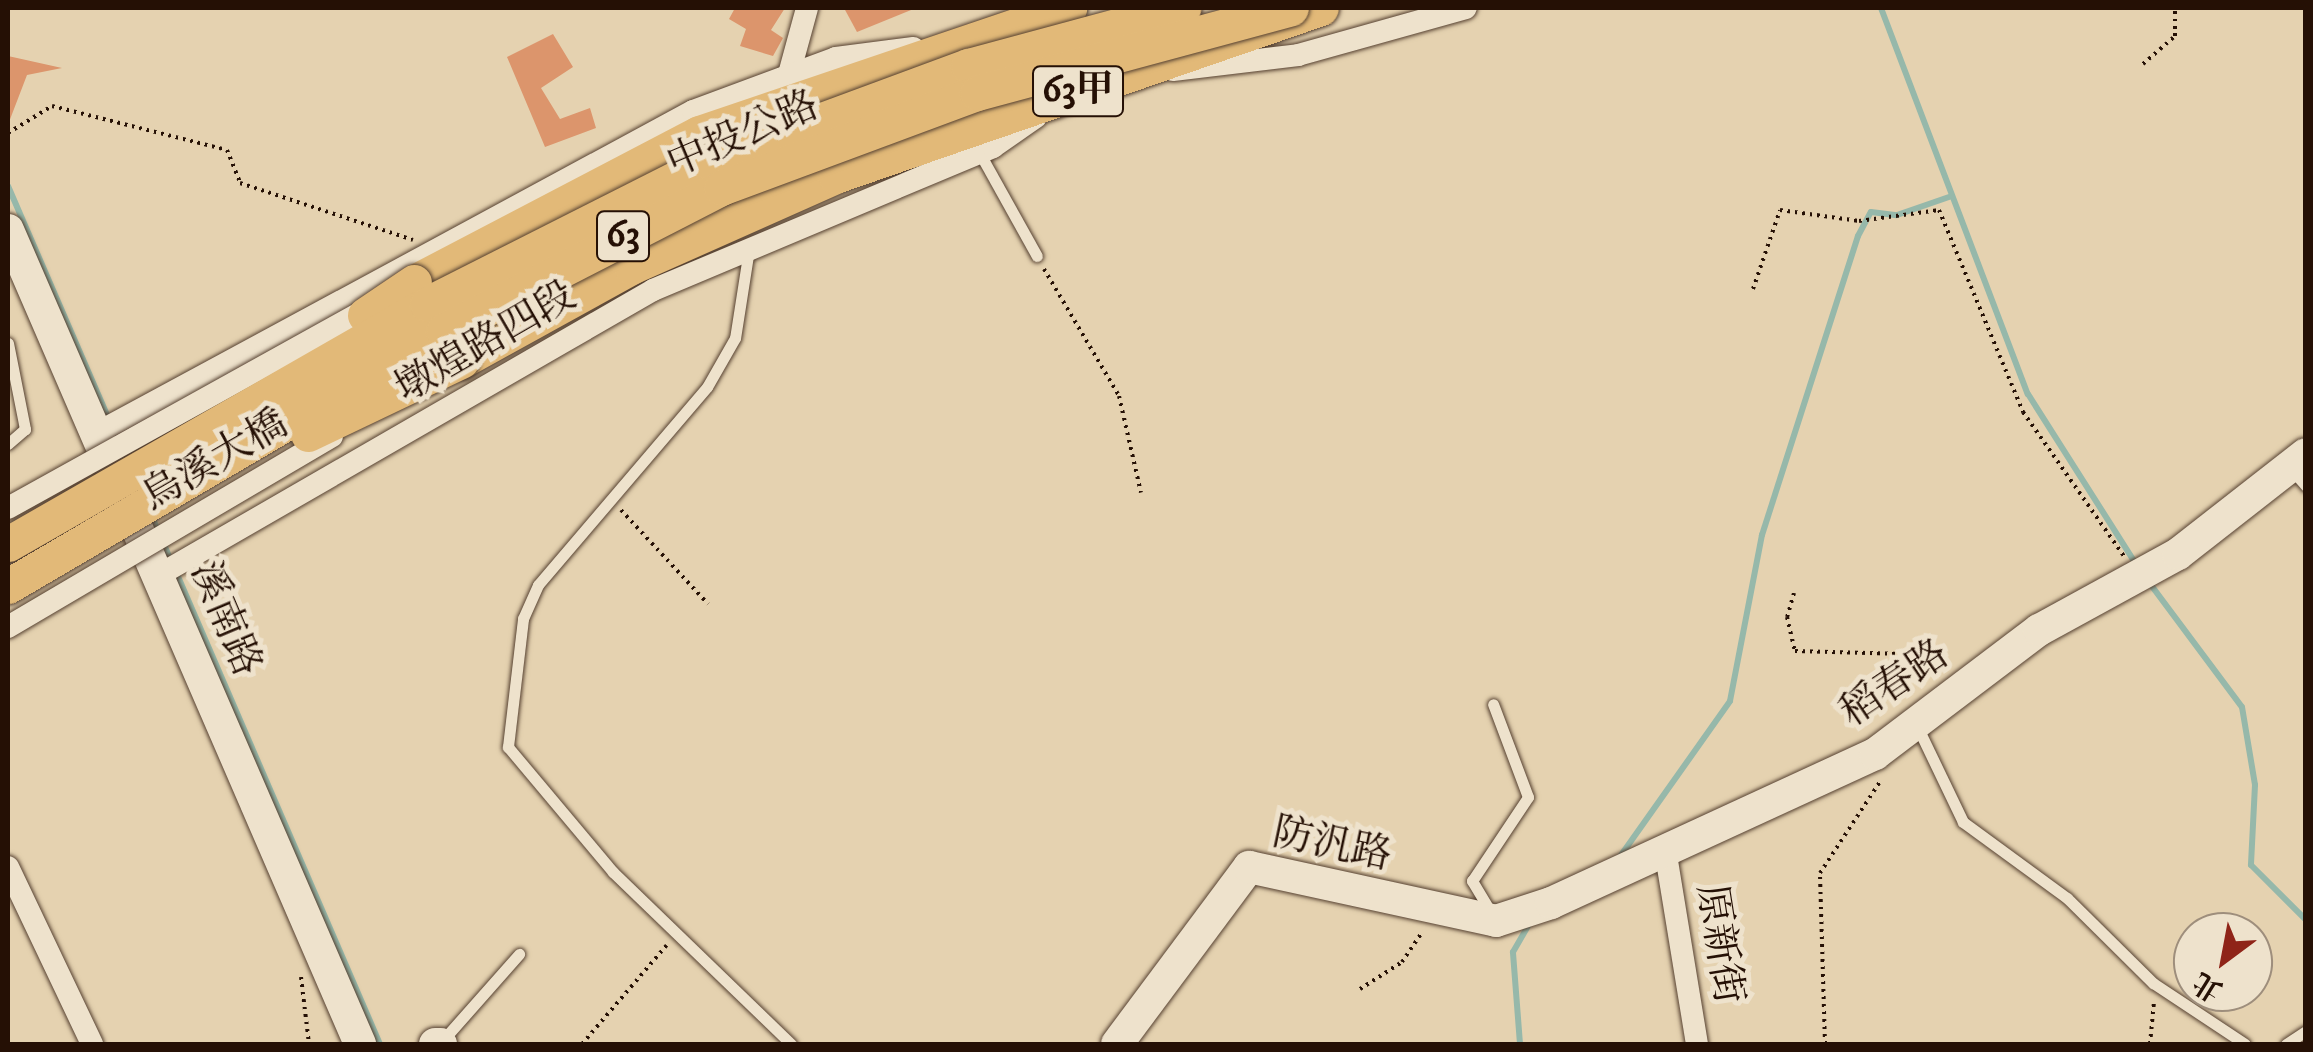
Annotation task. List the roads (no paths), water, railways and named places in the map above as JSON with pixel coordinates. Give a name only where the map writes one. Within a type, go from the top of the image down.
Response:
[{"type":"main road","name":"63甲","points":[[422,266],[699,132],[1068,8]]},
{"type":"main road","name":"中投公路","points":[[8,544],[428,304],[708,162],[968,66],[1183,8]]},
{"type":"main road","name":"中投公路","points":[[8,586],[443,331],[721,188],[977,93],[1292,8]]},
{"type":"main road","name":"63甲","points":[[461,361],[737,217],[1074,92],[1321,8]]},
{"type":"main road","points":[[8,527],[254,388],[422,266]]},
{"type":"main road","points":[[8,605],[272,452],[461,361]]},
{"type":"street","points":[[789,74],[807,8]]},
{"type":"street","points":[[1129,74],[1298,56],[1466,8]]},
{"type":"street","points":[[108,428],[422,266],[694,111],[789,74],[962,41]]},
{"type":"street","name":"墩煌路四段","points":[[169,569],[653,290],[750,245],[980,152],[1074,92]]},
{"type":"street","name":"溪南路","points":[[8,230],[108,428],[169,569],[360,1044]]},
{"type":"street","name":"烏溪大橋","points":[[8,508],[422,266]]},
{"type":"street","name":"烏溪大橋","points":[[8,627],[461,361]]},
{"type":"street","name":"稻春路","points":[[1496,921],[1666,855],[1875,754],[1918,728],[2039,630],[2139,576],[2300,469]]},
{"type":"street","name":"原新街","points":[[1666,855],[1697,1044]]},
{"type":"street","points":[[8,867],[92,1044]]},
{"type":"street","name":"防汎路","points":[[1121,1043],[1249,867],[1496,921]]},
{"type":"lane","points":[[980,152],[1037,256]]},
{"type":"lane","points":[[750,245],[735,338],[706,387],[538,584],[523,619],[508,747],[677,935],[790,1044]]},
{"type":"lane","points":[[8,343],[25,430],[8,444]]},
{"type":"lane","points":[[1494,704],[1528,797],[1472,882],[1496,921]]},
{"type":"lane","points":[[1918,728],[1963,822],[2080,910],[2153,983],[2245,1044]]},
{"type":"lane","points":[[439,1044],[519,954]]},
{"type":"lane","points":[[2286,1044],[2306,1031]]},
{"type":"waterway","points":[[1881,8],[2028,394],[2138,567]]},
{"type":"waterway","points":[[8,186],[109,419]]},
{"type":"waterway","points":[[1619,858],[1730,701],[1762,535],[1858,236],[1871,212],[1897,215],[1949,197]]},
{"type":"waterway","points":[[152,517],[171,561]]},
{"type":"waterway","points":[[176,572],[380,1044]]},
{"type":"waterway","points":[[2148,581],[2242,707],[2255,785],[2251,865],[2306,920]]},
{"type":"waterway","points":[[1520,1044],[1513,952],[1530,922]]}]
